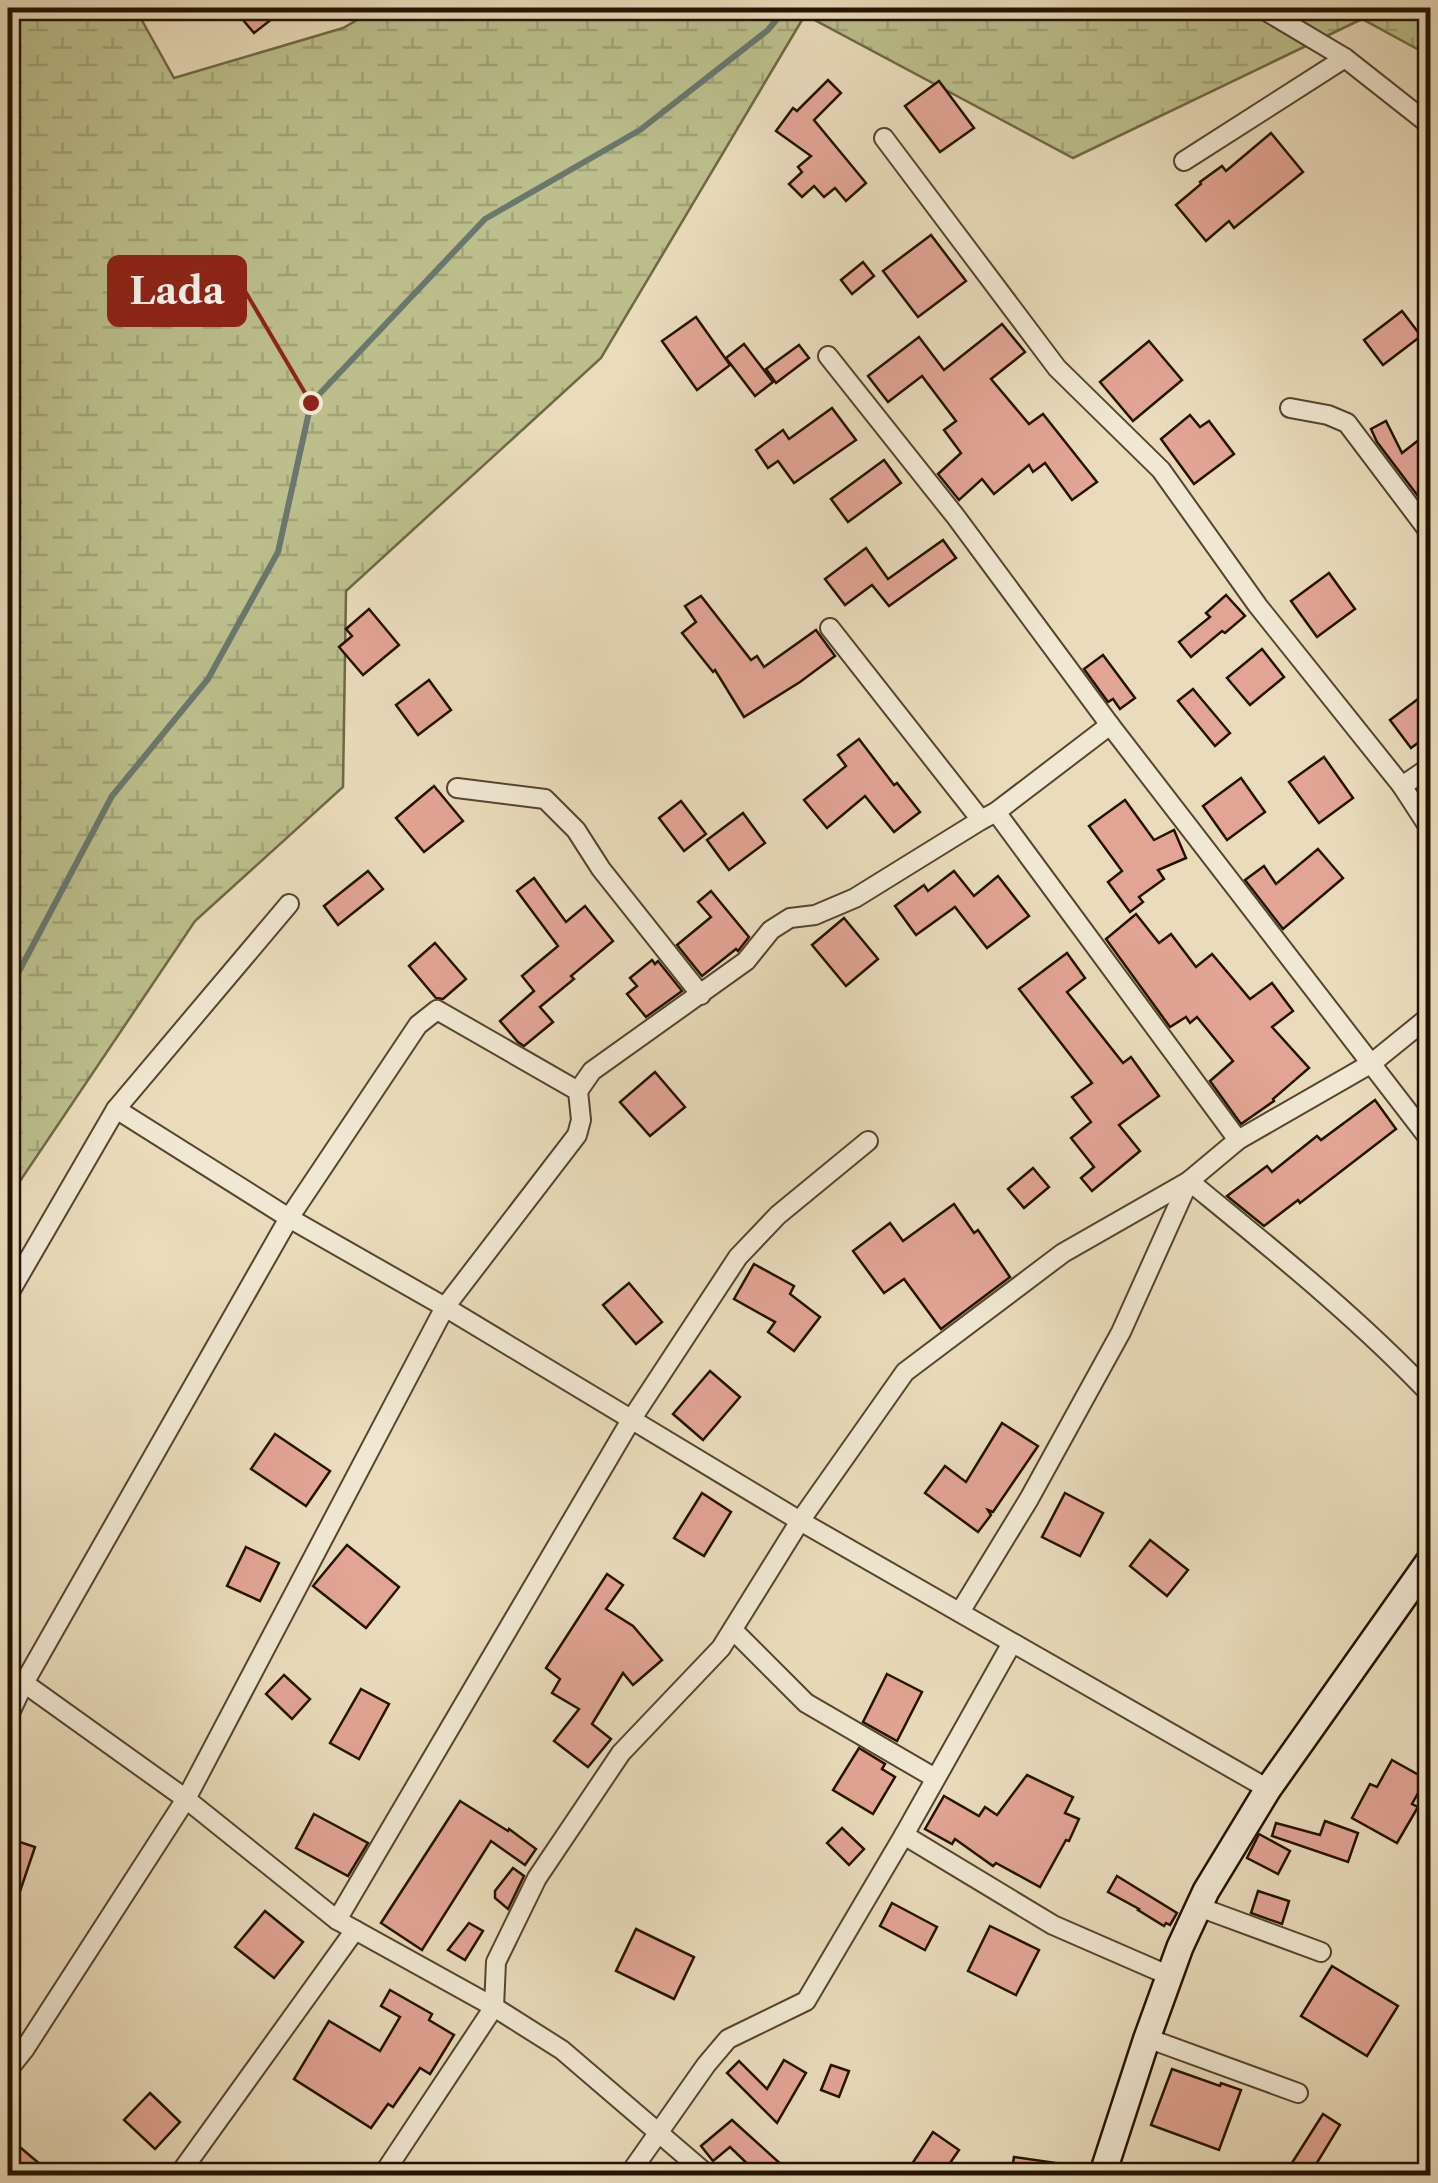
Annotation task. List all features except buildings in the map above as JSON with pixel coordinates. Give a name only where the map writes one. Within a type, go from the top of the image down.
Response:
[{"type":"street","points":[[1262,8],[1344,58],[1430,125]]},
{"type":"street","points":[[1184,161],[1344,58]]},
{"type":"street","points":[[884,138],[1057,368],[1160,470],[1258,606],[1402,786],[1430,829]]},
{"type":"street","points":[[828,356],[956,516],[1110,725],[1430,1140]]},
{"type":"street","points":[[1290,408],[1347,422],[1430,533]]},
{"type":"street","points":[[830,628],[988,816],[1238,1140]]},
{"type":"street","points":[[8,2070],[186,1800],[445,1307],[576,1135],[581,1120],[578,1090],[592,1071],[746,961],[771,930],[790,918],[814,916],[855,898],[988,816],[1110,725]]},
{"type":"street","points":[[1402,786],[1430,767]]},
{"type":"street","points":[[457,788],[545,799],[576,830],[601,869],[701,995]]},
{"type":"street","points":[[8,1295],[116,1109],[289,904]]},
{"type":"street","points":[[8,1716],[16,1679],[288,1218],[418,1025],[437,1010],[578,1090]]},
{"type":"street","points":[[382,2176],[494,2007],[496,1962],[537,1878],[621,1752],[722,1648],[800,1521],[904,1372],[1062,1253],[1189,1182],[1238,1140],[1372,1063],[1430,1016]]},
{"type":"street","points":[[116,1109],[288,1218],[445,1307],[800,1521],[1268,1789]]},
{"type":"street","points":[[338,1920],[632,1420],[738,1257],[778,1215],[868,1140]]},
{"type":"street","points":[[1189,1182],[1299,1270],[1430,1394]]},
{"type":"street","points":[[960,1612],[1029,1500],[1121,1332],[1189,1182]]},
{"type":"street","points":[[1102,2176],[1146,2038],[1198,1906],[1268,1789],[1430,1560]]},
{"type":"street","points":[[732,1630],[806,1704],[935,1778]]},
{"type":"street","points":[[628,2176],[706,2064],[728,2039],[806,2000],[1012,1643]]},
{"type":"street","points":[[16,1679],[186,1800],[338,1920],[494,2007],[562,2050],[709,2176]]},
{"type":"street","points":[[904,1835],[1053,1925],[1170,1976]]},
{"type":"street","points":[[1198,1906],[1322,1952]]},
{"type":"street","points":[[178,2176],[355,1930]]},
{"type":"street","points":[[1146,2038],[1298,2093]]},
{"type":"green space","points":[[8,8],[135,8],[174,78],[343,28],[378,8],[1430,8],[1430,56],[1362,19],[1073,158],[805,15],[601,358],[346,591],[343,787],[195,921],[8,1199],[8,767],[17,756],[8,736],[8,178],[15,87],[8,79]]},
{"type":"waterway","points":[[8,992],[112,796],[208,679],[278,552],[311,403],[485,219],[640,130],[768,30],[786,8]]},
{"type":"place","name":"Lada","points":[[311,403]]}]
